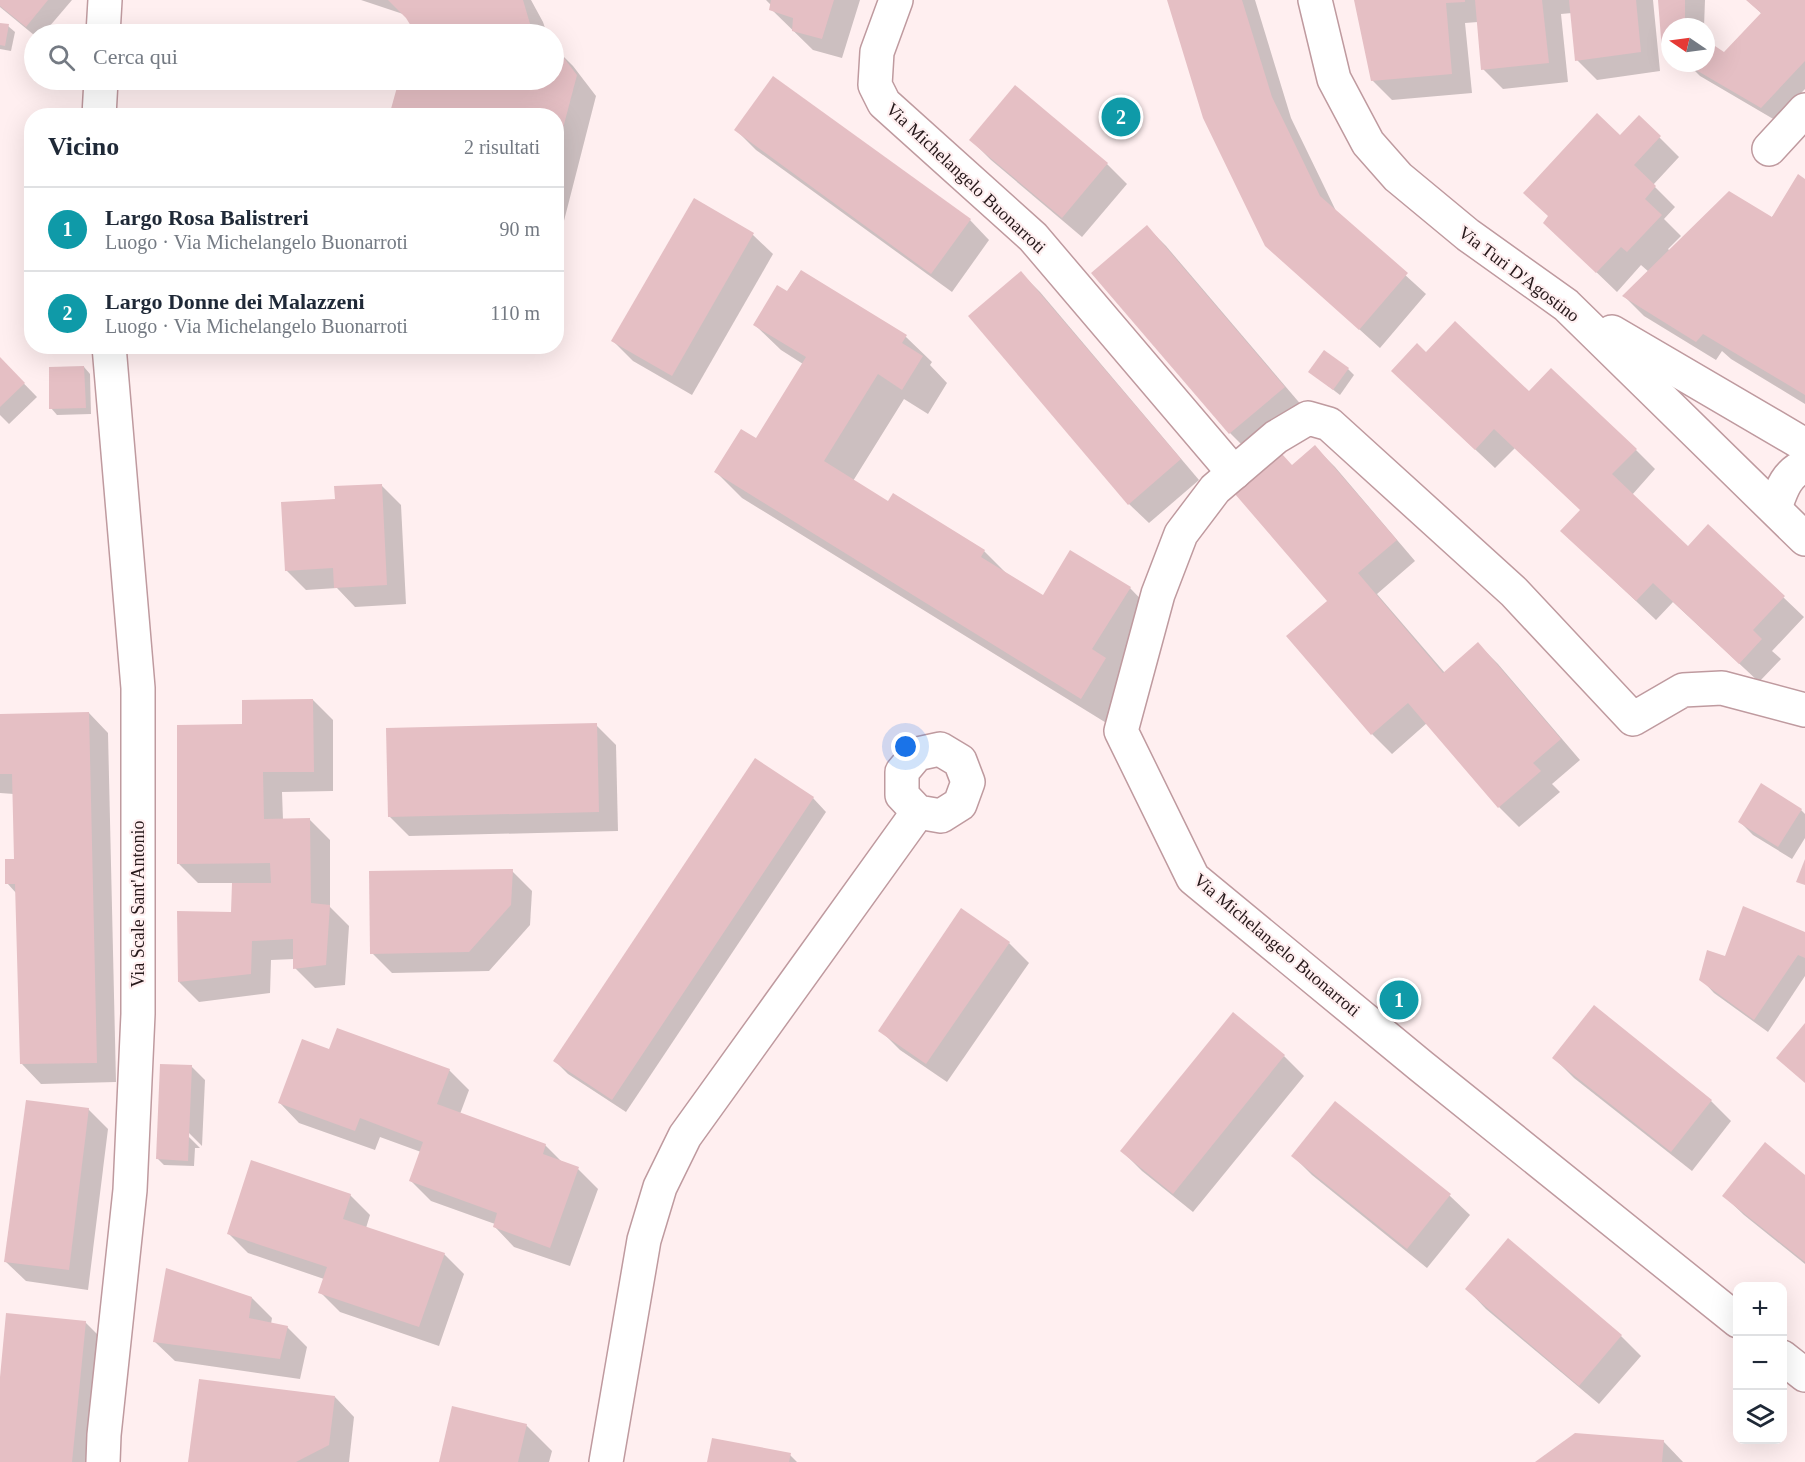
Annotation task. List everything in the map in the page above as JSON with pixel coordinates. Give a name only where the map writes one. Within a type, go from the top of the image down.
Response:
[{"type":"street","points":[[104,24],[105,0]]},
{"type":"street","name":"Via Michelangelo Buonarroti","points":[[896,0],[877,52],[875,86],[884,103],[1033,237],[1234,473]]},
{"type":"street","name":"Via Turi D'Agostino","points":[[1315,0],[1335,79],[1368,143],[1398,177],[1452,223],[1566,305],[1805,539]]},
{"type":"street","points":[[99,108],[100,90]]},
{"type":"street","points":[[1770,149],[1805,110]]},
{"type":"street","points":[[1566,305],[1805,445]]},
{"type":"street","name":"Via Scale Sant'Antonio","points":[[102,1462],[130,1190],[138,1014],[138,688],[111,354]]},
{"type":"street","name":"Via Michelangelo Buonarroti","points":[[1733,1318],[1193,878],[1121,731],[1158,594],[1181,534],[1215,489],[1276,437],[1308,418],[1329,424],[1514,592],[1633,719],[1683,690],[1722,688],[1805,710]]},
{"type":"street","points":[[1774,508],[1785,481],[1799,468],[1805,466]]},
{"type":"street","points":[[606,1462],[644,1240],[660,1187],[685,1137],[918,813]]},
{"type":"street","points":[[1787,1361],[1805,1375]]},
{"type":"building","points":[[0,0],[48,0],[28,24],[24,25],[0,6]]},
{"type":"building","points":[[388,0],[523,0],[530,24],[410,24]]},
{"type":"building","points":[[771,0],[834,0],[822,39],[792,31],[793,18],[769,10]]},
{"type":"building","points":[[1167,0],[1242,0],[1272,97],[1320,196],[1408,273],[1359,330],[1265,246],[1203,118]]},
{"type":"building","points":[[1354,0],[1465,0],[1465,2],[1446,3],[1452,74],[1371,81]]},
{"type":"building","points":[[1475,0],[1542,0],[1549,63],[1481,70]]},
{"type":"building","points":[[1569,0],[1636,0],[1641,52],[1575,61]]},
{"type":"building","points":[[1658,0],[1685,0],[1685,18],[1661,18],[1661,38]]},
{"type":"building","points":[[1746,0],[1805,0],[1805,61],[1761,108],[1699,72],[1715,72],[1715,46],[1724,52],[1761,13]]},
{"type":"building","points":[[0,23],[9,24],[5,46],[0,45]]},
{"type":"building","points":[[564,58],[577,75],[564,124],[564,108],[391,108],[396,90],[564,90]]},
{"type":"building","points":[[773,76],[971,219],[931,274],[734,130]]},
{"type":"building","points":[[1015,85],[1108,163],[1062,218],[969,140]]},
{"type":"building","points":[[1597,113],[1620,135],[1639,115],[1661,136],[1634,165],[1656,186],[1645,199],[1662,215],[1627,252],[1621,247],[1596,273],[1543,223],[1548,216],[1523,193]]},
{"type":"building","points":[[1798,174],[1805,179],[1805,395],[1703,334],[1696,342],[1622,296],[1729,191],[1772,217]]},
{"type":"building","points":[[694,198],[754,233],[672,376],[611,341]]},
{"type":"building","points":[[1147,225],[1285,387],[1229,434],[1091,273]]},
{"type":"building","points":[[801,270],[907,335],[902,343],[923,356],[902,390],[878,374],[824,461],[888,501],[893,493],[985,550],[981,557],[1043,595],[1070,550],[1131,587],[1092,649],[1106,658],[1081,699],[714,472],[741,429],[756,438],[806,357],[753,325],[777,285],[787,291]]},
{"type":"building","points":[[1021,271],[1181,459],[1128,505],[968,316]]},
{"type":"building","points":[[1455,321],[1529,391],[1551,368],[1637,449],[1612,474],[1688,546],[1708,524],[1785,596],[1753,630],[1762,639],[1739,664],[1653,583],[1636,601],[1560,531],[1580,510],[1494,429],[1475,450],[1391,371],[1417,343],[1426,352]]},
{"type":"building","points":[[1324,350],[1349,368],[1333,390],[1308,372]]},
{"type":"building","points":[[0,357],[25,383],[0,407]]},
{"type":"building","points":[[84,366],[86,408],[49,409],[49,367]]},
{"type":"building","points":[[1315,445],[1397,540],[1358,573],[1443,673],[1478,642],[1561,739],[1533,763],[1541,771],[1498,808],[1408,703],[1371,735],[1286,636],[1327,601],[1235,494],[1282,454],[1292,465]]},
{"type":"building","points":[[382,484],[387,585],[334,588],[333,568],[285,571],[281,502],[335,499],[334,486]]},
{"type":"building","points":[[313,699],[314,772],[263,772],[264,819],[310,818],[311,903],[330,905],[326,965],[293,969],[293,939],[252,941],[251,974],[178,982],[177,911],[231,912],[232,883],[271,883],[270,863],[177,864],[177,725],[242,724],[242,700]]},
{"type":"building","points":[[89,712],[97,1063],[20,1064],[15,884],[5,884],[5,859],[14,859],[12,774],[0,774],[0,714]]},
{"type":"building","points":[[597,723],[599,812],[388,817],[386,728]]},
{"type":"building","points":[[755,758],[814,797],[612,1100],[553,1061]]},
{"type":"building","points":[[1761,783],[1802,809],[1778,847],[1738,822]]},
{"type":"building","points":[[1805,859],[1805,885],[1796,882]]},
{"type":"building","points":[[513,869],[511,905],[469,952],[370,954],[369,871]]},
{"type":"building","points":[[1743,906],[1805,932],[1805,958],[1798,955],[1754,1020],[1699,980],[1707,950],[1725,956]]},
{"type":"building","points":[[961,908],[1010,942],[926,1064],[878,1031]]},
{"type":"building","points":[[1594,1005],[1712,1100],[1671,1152],[1552,1058]]},
{"type":"building","points":[[1233,1012],[1285,1055],[1173,1194],[1120,1151]]},
{"type":"building","points":[[1805,1023],[1805,1083],[1776,1058]]},
{"type":"building","points":[[337,1028],[450,1069],[437,1104],[546,1144],[543,1154],[579,1167],[550,1248],[493,1227],[497,1213],[409,1181],[423,1142],[360,1118],[355,1131],[278,1103],[302,1039],[329,1049]]},
{"type":"building","points":[[160,1064],[192,1065],[188,1161],[156,1159]]},
{"type":"building","points":[[26,1100],[89,1108],[69,1270],[4,1262]]},
{"type":"building","points":[[1335,1101],[1451,1194],[1407,1249],[1291,1156]]},
{"type":"building","points":[[1765,1142],[1805,1175],[1805,1262],[1722,1196]]},
{"type":"building","points":[[251,1160],[351,1194],[343,1219],[445,1253],[419,1327],[318,1293],[327,1267],[227,1234]]},
{"type":"building","points":[[1508,1238],[1622,1335],[1579,1386],[1465,1289]]},
{"type":"building","points":[[166,1268],[252,1297],[249,1318],[288,1326],[280,1359],[153,1342]]},
{"type":"building","points":[[6,1313],[86,1321],[72,1462],[0,1462],[0,1377]]},
{"type":"building","points":[[199,1379],[335,1396],[329,1445],[296,1462],[188,1462]]},
{"type":"building","points":[[452,1406],[527,1424],[518,1462],[439,1462]]},
{"type":"building","points":[[1575,1433],[1664,1440],[1662,1462],[1535,1462]]},
{"type":"building","points":[[712,1438],[791,1453],[789,1462],[707,1462]]},
{"type":"place","name":"Largo Donne dei Malazzeni","points":[[1121,117]]},
{"type":"place","name":"Largo Rosa Balistreri","points":[[1399,1000]]}]
